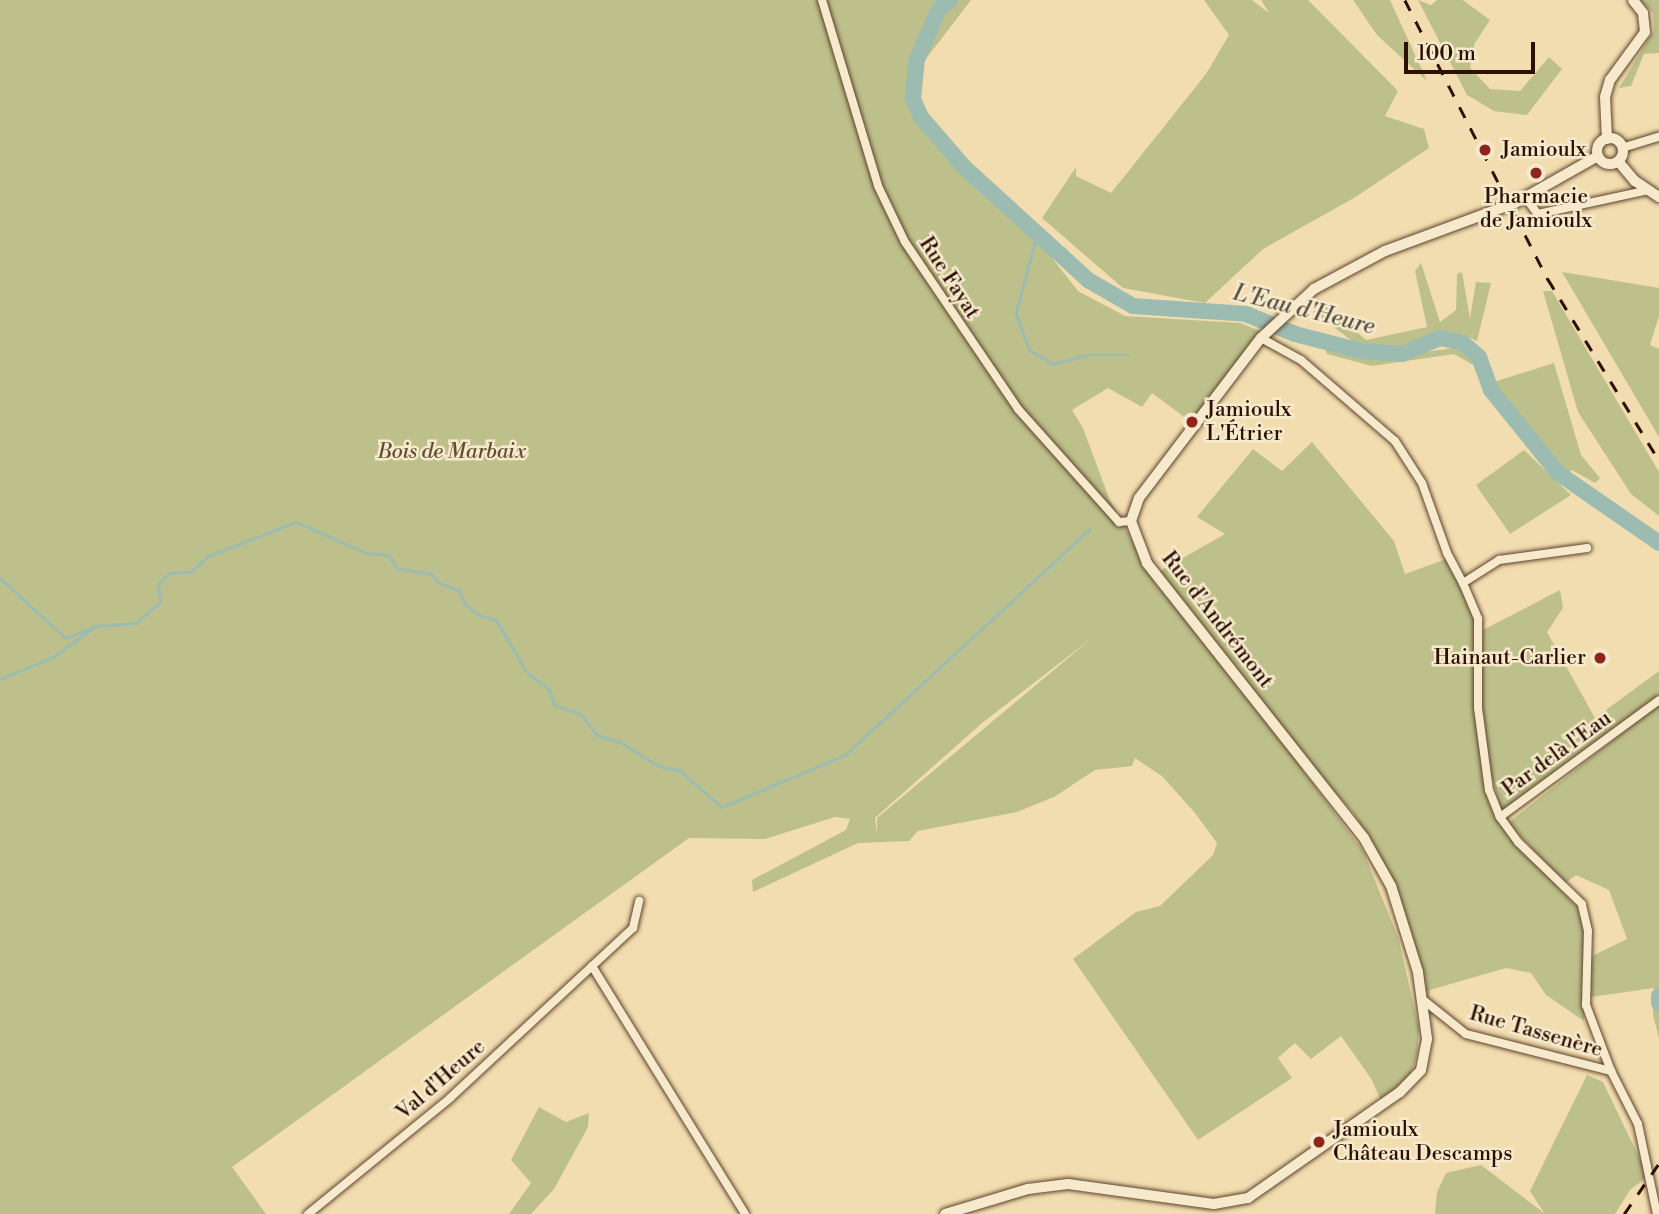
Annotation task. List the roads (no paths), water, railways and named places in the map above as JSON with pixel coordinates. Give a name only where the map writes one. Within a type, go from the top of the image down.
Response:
[{"type":"street","name":"Rue Fayat","points":[[822,0],[878,186],[905,242],[1018,409],[1119,522],[1131,521]]},
{"type":"street","points":[[1607,139],[1605,97],[1610,80],[1644,32],[1643,13],[1633,0]]},
{"type":"street","points":[[1622,148],[1659,137]]},
{"type":"street","points":[[1598,156],[1600,143],[1607,139],[1618,141],[1622,148],[1618,161]]},
{"type":"street","points":[[1131,521],[1139,498],[1263,337],[1288,310],[1324,283],[1385,251],[1511,205],[1598,156]]},
{"type":"street","points":[[1598,156],[1606,164],[1618,161]]},
{"type":"street","points":[[1618,161],[1659,197]]},
{"type":"street","points":[[1525,197],[1538,214],[1648,190]]},
{"type":"street","name":"Par delà l'Eau","points":[[1263,337],[1301,360],[1395,441],[1422,483],[1447,553],[1478,619],[1478,708],[1489,790],[1500,817],[1659,700]]},
{"type":"street","name":"Rue d'Andrémont","points":[[945,1214],[1028,1189],[1068,1184],[1214,1204],[1248,1198],[1400,1093],[1421,1070],[1427,1038],[1422,999],[1391,886],[1364,838],[1147,563],[1131,521]]},
{"type":"street","points":[[1463,583],[1499,560],[1587,548]]},
{"type":"street","name":"Rue Tassenère","points":[[1500,817],[1518,842],[1582,904],[1588,931],[1586,1005],[1611,1071]]},
{"type":"street","name":"Val d'Heure","points":[[308,1214],[450,1098],[633,928],[639,901]]},
{"type":"street","points":[[592,966],[744,1214]]},
{"type":"street","name":"Rue Tassenère","points":[[1422,999],[1466,1034],[1611,1071]]},
{"type":"street","points":[[1611,1071],[1638,1124],[1657,1214]]},
{"type":"waterway","name":"L'Eau d'Heure","points":[[950,0],[939,9],[916,62],[913,99],[921,117],[964,167],[1088,280],[1133,306],[1246,314],[1295,334],[1361,351],[1402,354],[1440,338],[1463,343],[1479,357],[1491,390],[1558,473],[1659,543]]},
{"type":"waterway","points":[[1038,232],[1016,314],[1030,350],[1053,364],[1086,355],[1129,355]]},
{"type":"waterway","points":[[0,578],[66,638],[96,626],[136,623],[160,602],[158,584],[169,573],[191,572],[208,556],[296,522],[367,553],[389,555],[397,568],[432,574],[438,582],[459,590],[465,604],[476,613],[497,621],[527,672],[549,689],[555,705],[582,715],[597,735],[620,742],[659,766],[679,770],[722,807],[845,755],[1090,529]]},
{"type":"waterway","points":[[0,679],[53,657],[92,629]]},
{"type":"waterway","name":"L'Eau d'Heure","points":[[1659,996],[1659,1003]]},
{"type":"railway","points":[[1405,0],[1548,279],[1659,460]]},
{"type":"railway","points":[[1624,1214],[1659,1163]]},
{"type":"place","name":"Jamioulx","points":[[1485,150]]},
{"type":"place","name":"Pharmacie de Jamioulx","points":[[1536,173]]},
{"type":"place","name":"Jamioulx L'Étrier","points":[[1192,422]]},
{"type":"place","name":"Hainaut-Carlier","points":[[1600,658]]},
{"type":"place","name":"Jamioulx Château Descamps","points":[[1319,1142]]},
{"type":"park label","name":"Bois de Marbaix","points":[[452,452]]}]
